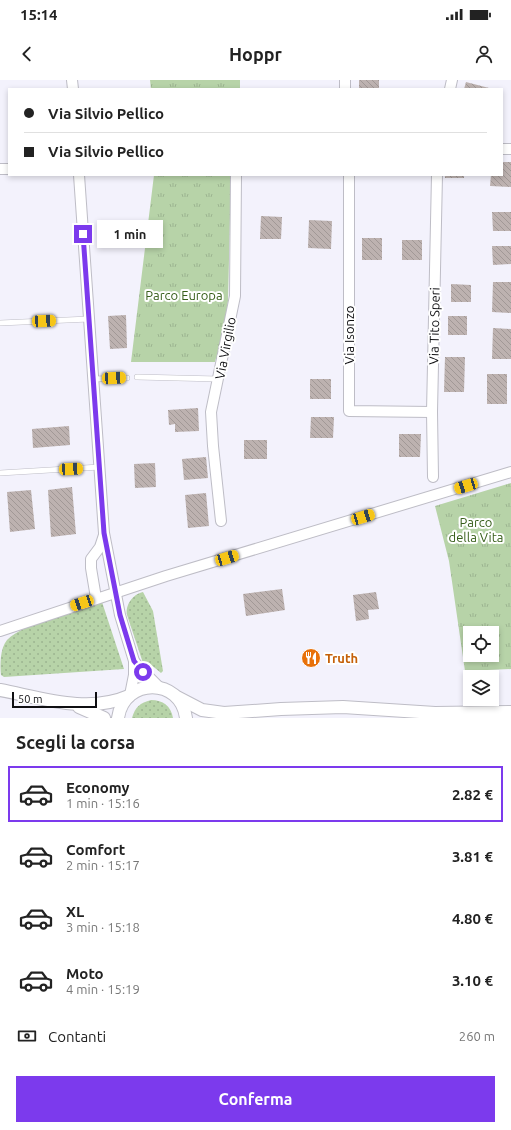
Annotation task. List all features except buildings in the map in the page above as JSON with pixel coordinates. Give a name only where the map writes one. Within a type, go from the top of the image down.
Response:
[{"type":"street","points":[[79,176],[104,533],[120,615],[134,661],[134,675],[130,695],[122,705],[118,718]]},
{"type":"street","name":"Via Virgilio","points":[[221,521],[212,412],[235,296],[236,176]]},
{"type":"street","name":"Via Isonzo","points":[[349,176],[349,411],[432,412]]},
{"type":"street","name":"Via Tito Speri","points":[[433,477],[432,412],[437,176]]},
{"type":"street","points":[[0,631],[96,598],[511,472]]},
{"type":"street","points":[[96,598],[91,560],[100,547],[104,533]]},
{"type":"street","points":[[134,661],[160,688]]},
{"type":"street","points":[[70,704],[105,703],[130,695],[144,688],[160,688],[202,710],[215,712],[236,713],[281,709],[342,707],[435,713],[511,712]]},
{"type":"street","points":[[0,690],[70,704],[104,718]]},
{"type":"street","points":[[176,697],[183,707],[186,718]]},
{"type":"street","points":[[220,718],[236,713]]},
{"type":"lane","points":[[0,324],[89,319]]},
{"type":"lane","points":[[93,380],[127,378]]},
{"type":"lane","points":[[137,378],[219,379]]},
{"type":"lane","points":[[0,473],[100,467]]},
{"type":"green space","points":[[150,80],[240,80],[240,88],[151,88]]},
{"type":"green space","name":"Parco Europa","points":[[154,176],[231,176],[228,301],[220,358],[216,358],[215,362],[131,362]]},
{"type":"green space","name":"Parco della Vita","points":[[511,483],[511,669],[465,670],[464,662],[499,662],[499,626],[463,626],[463,657],[449,561],[435,506]]},
{"type":"green space","points":[[143,592],[153,611],[163,671],[161,673],[149,663],[145,667],[127,615],[127,607],[130,600],[139,593]]},
{"type":"green space","points":[[102,602],[124,669],[4,677],[1,675],[3,647],[7,640],[15,634],[38,623]]},
{"type":"green space","points":[[151,700],[166,704],[173,718],[132,718],[138,706]]},
{"type":"place","name":"Truth","points":[[311,658]]},
{"type":"route","points":[[83,234],[104,533],[120,615],[134,661],[143,672]]}]
